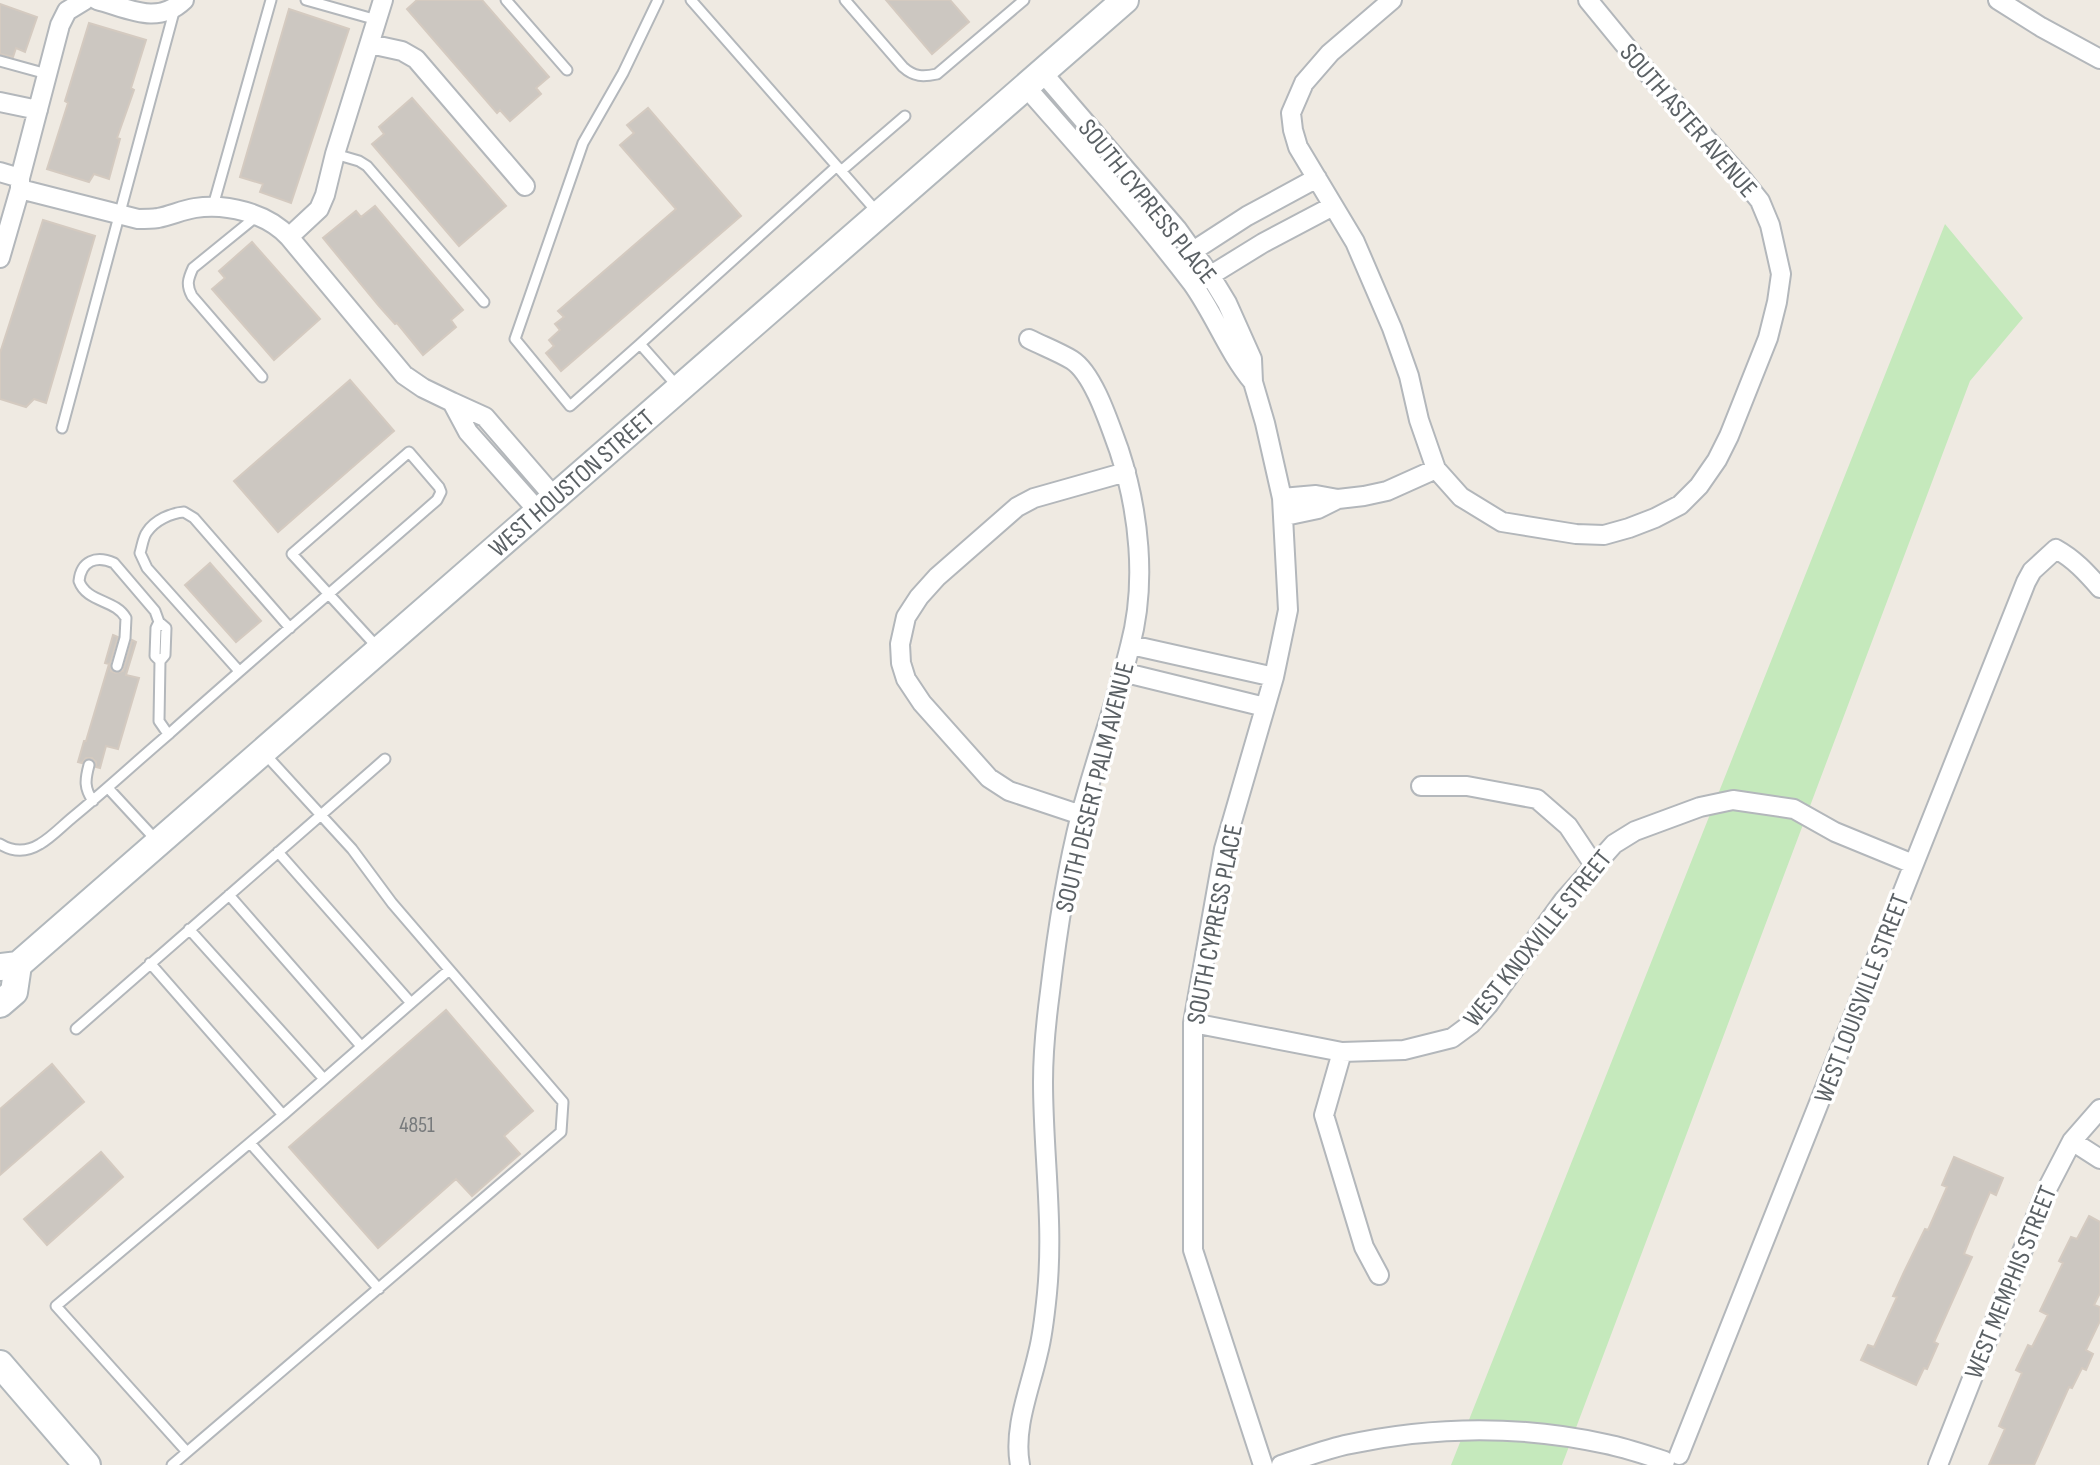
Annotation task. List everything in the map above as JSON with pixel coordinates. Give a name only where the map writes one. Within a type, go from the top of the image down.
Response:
[{"type":"main road","name":"WEST HOUSTON STREET","points":[[0,1004],[14,992],[9,966],[159,842],[1125,0]]},
{"type":"main road","points":[[0,1364],[87,1465]]},
{"type":"street","points":[[0,258],[60,25],[67,11],[85,0]]},
{"type":"street","points":[[97,0],[157,15],[179,4]]},
{"type":"street","points":[[289,237],[319,209],[325,195],[383,0]]},
{"type":"street","points":[[1283,507],[1316,495],[1338,499],[1387,491],[1436,469],[1392,328],[1355,242],[1298,147],[1291,113],[1304,83],[1330,53],[1392,0]]},
{"type":"street","name":"SOUTH ASTER AVENUE","points":[[1436,469],[1461,497],[1502,522],[1576,534],[1604,535],[1655,518],[1680,505],[1699,486],[1717,460],[1768,338],[1781,274],[1770,225],[1760,201],[1588,0]]},
{"type":"street","points":[[1998,0],[2100,59]]},
{"type":"street","points":[[370,44],[402,51],[416,59],[525,186]]},
{"type":"street","name":"SOUTH CYPRESS PLACE","points":[[1034,79],[1177,229],[1210,275],[1238,325],[1252,359],[1253,382],[1283,507],[1288,610],[1274,677],[1224,849],[1193,1023],[1193,1250],[1263,1465]]},
{"type":"street","name":"SOUTH CYPRESS PLACE","points":[[1034,79],[1194,286],[1238,364],[1253,382]]},
{"type":"street","points":[[0,102],[38,110]]},
{"type":"street","points":[[0,172],[20,183],[138,219],[158,218],[213,206],[257,216],[280,228],[404,375],[423,388],[485,417],[547,505]]},
{"type":"street","points":[[1193,251],[1317,178]]},
{"type":"street","points":[[1194,286],[1247,252],[1333,206]]},
{"type":"street","points":[[1231,226],[1247,252]]},
{"type":"street","name":"SOUTH DESERT PALM AVENUE","points":[[1020,1465],[1018,1452],[1022,1416],[1039,1350],[1047,1291],[1050,1219],[1043,1081],[1062,900],[1081,815],[1131,645],[1138,595],[1135,514],[1126,472],[1105,409],[1075,362],[1029,339]]},
{"type":"street","points":[[452,402],[477,443],[547,505]]},
{"type":"street","points":[[477,443],[495,428]]},
{"type":"street","points":[[1081,815],[1009,791],[989,778],[922,703],[906,679],[900,644],[906,617],[919,597],[937,577],[1017,507],[1034,498],[1126,472]]},
{"type":"street","name":"WEST LOUISVILLE STREET","points":[[1673,1462],[1797,1162],[2026,582],[2032,571],[2056,549],[2082,567],[2100,588]]},
{"type":"street","points":[[1131,645],[1274,677]]},
{"type":"street","points":[[1122,672],[1265,707]]},
{"type":"street","points":[[1421,786],[1467,786],[1537,799],[1568,826],[1594,865]]},
{"type":"street","name":"WEST KNOXVILLE STREET","points":[[1193,1023],[1342,1052],[1404,1050],[1452,1038],[1471,1024],[1488,1005],[1564,900],[1614,844],[1635,831],[1700,807],[1733,800],[1794,809],[1835,832],[1913,864]]},
{"type":"street","points":[[1342,1052],[1324,1115],[1364,1247],[1379,1275]]},
{"type":"street","name":"WEST MEMPHIS STREET","points":[[1938,1465],[2046,1191],[2072,1141],[2100,1109]]},
{"type":"street","points":[[2072,1141],[2100,1159]]},
{"type":"street","points":[[1281,1465],[1343,1445],[1431,1431],[1497,1430],[1554,1434],[1673,1462]]},
{"type":"lane","points":[[213,206],[271,0]]},
{"type":"lane","points":[[306,0],[377,20]]},
{"type":"lane","points":[[506,0],[567,70]]},
{"type":"lane","points":[[658,0],[623,73],[583,143],[515,339],[570,406],[839,168],[905,116]]},
{"type":"lane","points":[[691,0],[880,215]]},
{"type":"lane","points":[[845,0],[909,73],[926,76],[937,74],[1024,0]]},
{"type":"lane","points":[[62,428],[179,4]]},
{"type":"lane","points":[[0,61],[47,74]]},
{"type":"lane","points":[[335,154],[367,166],[484,302]]},
{"type":"lane","points":[[257,216],[193,268],[187,288],[262,377]]},
{"type":"lane","points":[[640,344],[680,389]]},
{"type":"lane","points":[[0,844],[13,850],[33,847],[46,840],[108,788],[239,671],[290,628],[328,595],[440,497],[437,483],[409,452],[292,554],[328,595],[380,650]]},
{"type":"lane","points":[[239,671],[147,568],[140,553],[146,533],[159,521],[171,513],[184,512],[194,518],[290,628]]},
{"type":"lane","points":[[117,666],[125,638],[126,618],[118,608],[82,589],[79,577],[85,564],[100,559],[114,563],[166,628],[165,655],[160,661],[159,721],[168,734]]},
{"type":"lane","points":[[172,1465],[561,1132],[563,1102],[392,903],[352,849],[263,751]]},
{"type":"lane","points":[[76,1029],[385,759]]},
{"type":"lane","points":[[89,765],[85,784],[93,801]]},
{"type":"lane","points":[[108,788],[159,842]]},
{"type":"lane","points":[[278,852],[411,1003]]},
{"type":"lane","points":[[229,895],[361,1046]]},
{"type":"lane","points":[[189,929],[324,1079]]},
{"type":"lane","points":[[150,963],[283,1115]]},
{"type":"lane","points":[[187,1452],[56,1306],[449,970]]},
{"type":"lane","points":[[250,1143],[379,1289]]},
{"type":"green space","points":[[1945,224],[2023,318],[1970,381],[1562,1465],[1451,1465]]},
{"type":"building","points":[[417,0],[482,0],[549,77],[536,88],[541,94],[510,121],[500,110],[497,113],[407,9]]},
{"type":"building","points":[[886,0],[950,0],[969,22],[932,54]]},
{"type":"building","points":[[0,4],[37,17],[25,52],[16,48],[13,57],[0,54]]},
{"type":"building","points":[[289,9],[349,29],[291,203],[260,192],[263,184],[240,177]]},
{"type":"building","points":[[89,23],[146,40],[131,88],[134,90],[117,138],[120,139],[109,179],[94,174],[89,182],[47,169]]},
{"type":"building","points":[[412,98],[506,206],[459,246],[372,144],[384,134],[379,127]]},
{"type":"building","points":[[648,108],[741,216],[561,371],[546,353],[554,346],[549,340],[560,330],[555,324],[564,317],[558,311],[676,209],[620,145],[634,133],[627,125]]},
{"type":"building","points":[[375,206],[463,310],[451,320],[456,327],[423,355],[323,238],[356,211],[361,217]]},
{"type":"building","points":[[43,220],[95,236],[46,403],[34,399],[26,407],[0,399],[0,353]]},
{"type":"building","points":[[252,242],[320,319],[274,360],[212,289],[225,278],[219,271]]},
{"type":"building","points":[[350,380],[394,431],[278,532],[234,481]]},
{"type":"building","points":[[210,563],[261,621],[236,642],[185,585]]},
{"type":"building","points":[[113,635],[118,637],[111,671],[123,671],[132,640],[136,642],[126,675],[139,678],[118,749],[106,746],[100,768],[96,767],[92,758],[78,762],[109,664],[105,663]]},
{"type":"building","points":[[446,1010],[533,1111],[504,1136],[520,1154],[472,1196],[456,1179],[378,1248],[289,1147]]},
{"type":"building","points":[[52,1064],[84,1102],[0,1175],[0,1109]]},
{"type":"building","points":[[101,1152],[123,1177],[47,1245],[24,1219]]},
{"type":"building","points":[[1954,1157],[2003,1178],[1996,1195],[1990,1192],[1974,1229],[1964,1254],[1972,1257],[1934,1342],[1938,1344],[1916,1385],[1861,1360],[1868,1345],[1874,1347],[1897,1297],[1893,1296],[1904,1272],[1925,1229],[1928,1230],[1947,1187],[1942,1185]]},
{"type":"building","points":[[2089,1216],[2100,1222],[2100,1293],[2094,1305],[2100,1307],[2100,1321],[2086,1350],[2093,1354],[2086,1370],[2082,1368],[2072,1388],[2069,1387],[2034,1465],[1989,1465],[2005,1429],[1999,1426],[2022,1373],[2016,1370],[2048,1315],[2040,1311],[2063,1263],[2059,1261],[2071,1237],[2077,1239]]}]
